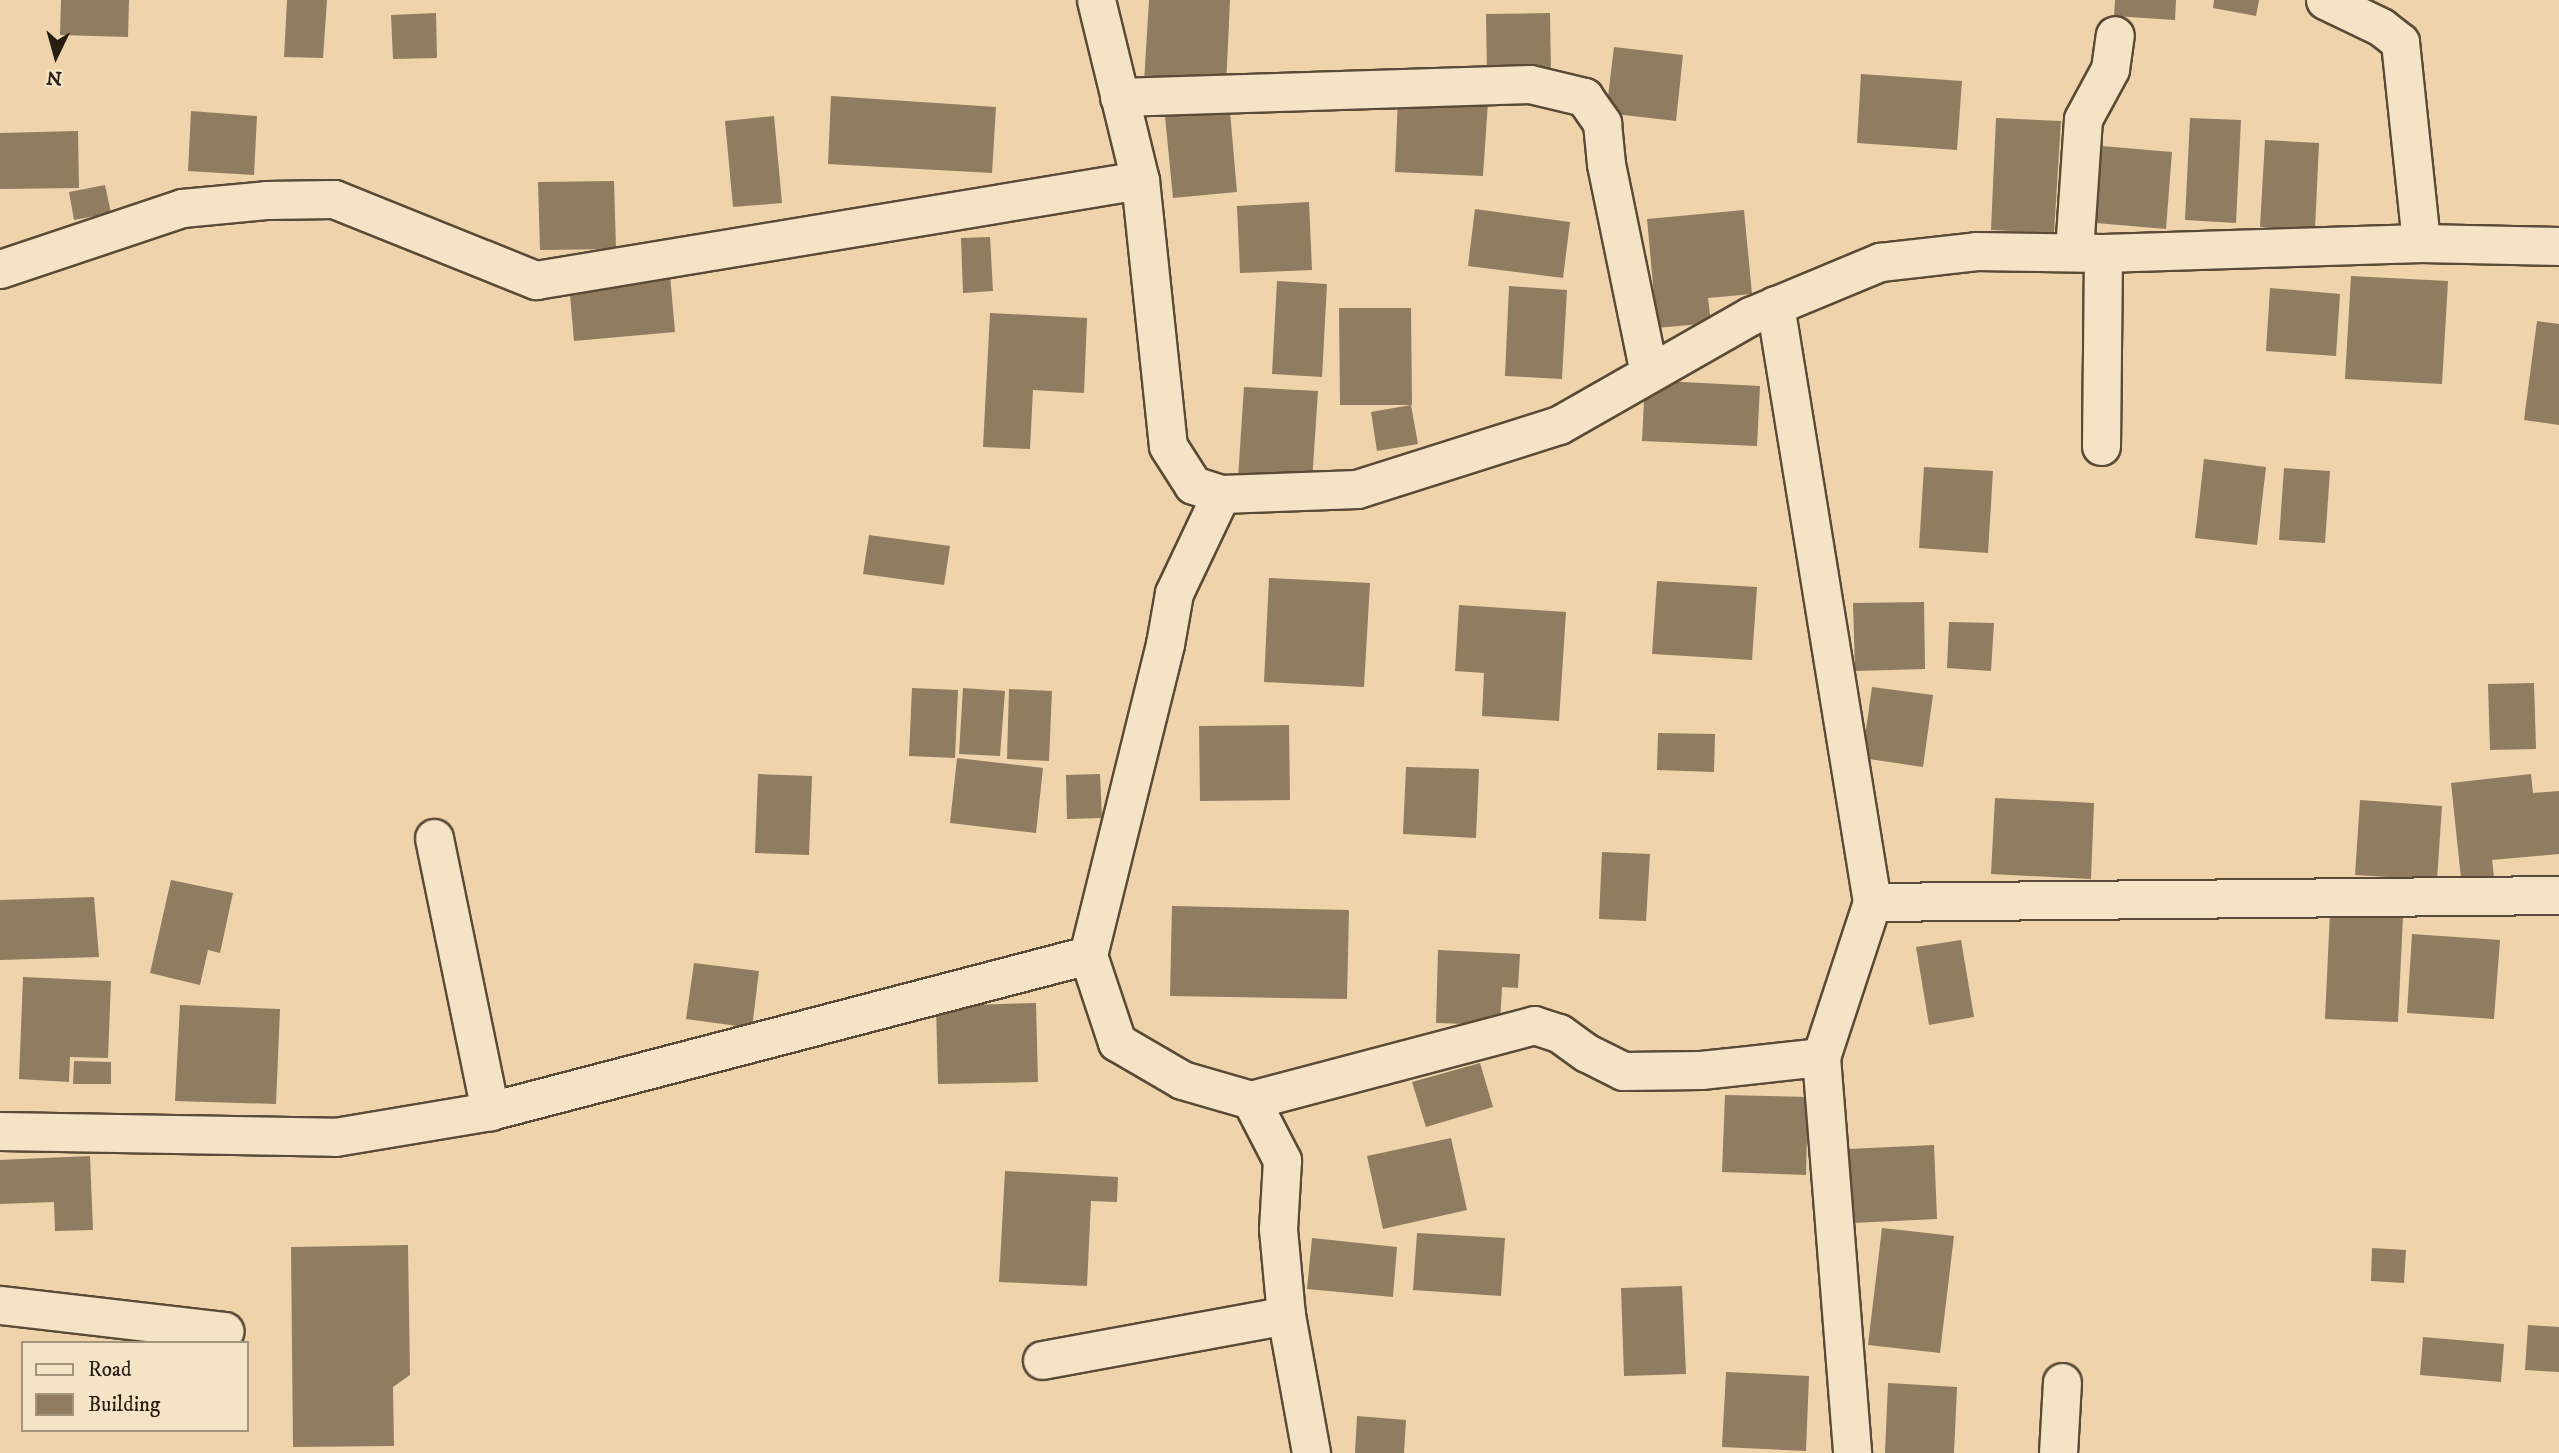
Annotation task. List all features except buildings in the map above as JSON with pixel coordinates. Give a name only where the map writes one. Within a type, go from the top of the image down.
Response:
[{"type":"street","points":[[1096,0],[1140,180],[1168,446],[1193,485],[1222,494],[1357,489],[1559,425],[1775,305],[1880,262],[1976,251],[2089,252],[2421,243],[2559,246]]},
{"type":"street","points":[[2325,0],[2381,27],[2400,42],[2421,243]]},
{"type":"street","points":[[2101,446],[2083,119],[2110,69],[2115,35]]},
{"type":"street","points":[[1119,97],[1530,84],[1584,97],[1602,123],[1606,164],[1649,373]]},
{"type":"street","points":[[0,269],[182,208],[266,200],[334,199],[536,280],[1140,180]]},
{"type":"street","points":[[1775,305],[1872,902],[1821,1057],[1852,1453]]},
{"type":"street","points":[[1222,494],[1174,593],[1165,644],[1088,955],[1116,1042],[1182,1080],[1251,1100],[1534,1025],[1559,1033],[1623,1072],[1701,1070],[1821,1057]]},
{"type":"street","points":[[434,838],[490,1111]]},
{"type":"street","points":[[1872,902],[2559,895]]},
{"type":"street","points":[[0,1131],[335,1137],[490,1111],[1088,955]]},
{"type":"street","points":[[1251,1100],[1282,1160],[1278,1229],[1286,1315],[1311,1453]]},
{"type":"street","points":[[0,1305],[224,1331]]},
{"type":"street","points":[[1042,1360],[1286,1315]]},
{"type":"street","points":[[2058,1453],[2062,1382]]}]
